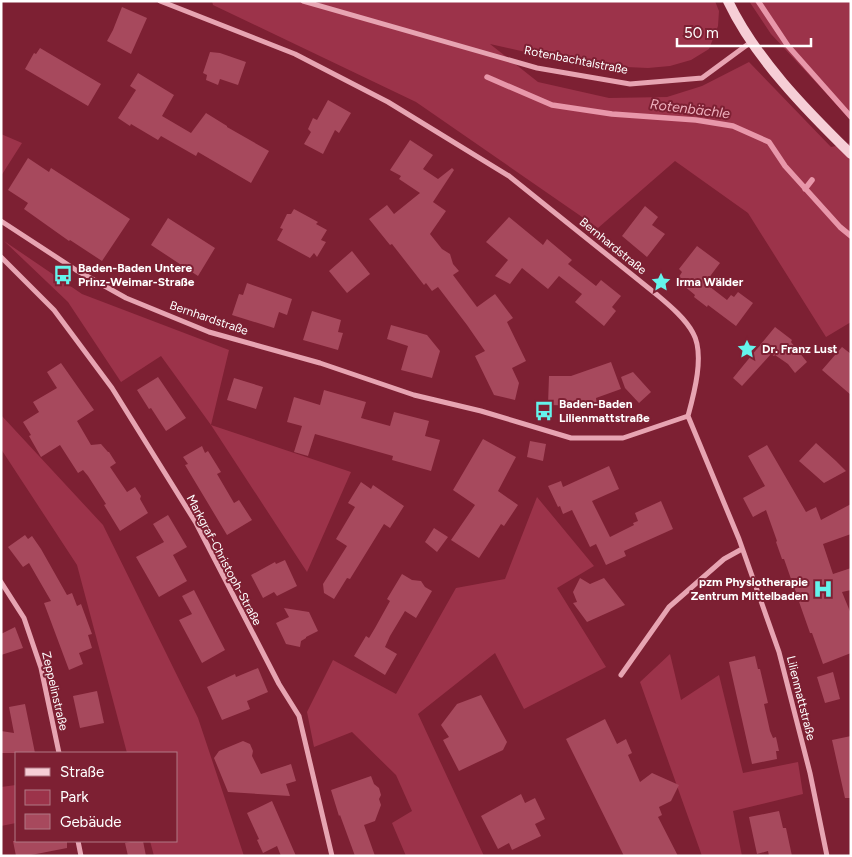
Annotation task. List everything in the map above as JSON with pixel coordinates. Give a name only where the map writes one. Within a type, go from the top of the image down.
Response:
[{"type":"main road","points":[[728,1],[751,42],[771,68],[851,154]]},
{"type":"street","name":"Bernhardstraße","points":[[1,221],[76,270],[126,298],[209,332],[320,363],[414,394],[481,410],[571,438],[623,438],[688,416],[698,372],[698,349],[694,333],[678,314],[656,294],[509,176],[388,102],[295,54],[160,1]]},
{"type":"street","name":"Rotenbachtalstraße","points":[[303,1],[537,68],[630,84],[702,78],[751,42]]},
{"type":"street","name":"Markgraf-Christoph-Straße","points":[[1,257],[54,310],[106,380],[196,524],[279,684],[299,716],[332,856]]},
{"type":"street","name":"Lilienmattstraße","points":[[688,416],[742,549],[780,652],[810,773],[827,856]]},
{"type":"street","points":[[621,675],[670,607],[724,558],[742,549]]},
{"type":"street","name":"Zeppelinstraße","points":[[1,582],[24,618],[41,668],[59,752]]},
{"type":"street","points":[[78,842],[81,856]]},
{"type":"green space","points":[[212,1],[715,1],[719,11],[718,26],[709,49],[691,60],[670,66],[648,68],[582,65],[490,44],[538,82],[609,98],[667,97],[702,86],[749,62],[831,147],[851,143],[851,322],[826,337],[748,213],[675,161],[598,228],[416,102],[213,5]]},
{"type":"green space","points":[[749,1],[851,1],[851,120],[771,34]]},
{"type":"green space","points":[[1,134],[22,143],[1,176]]},
{"type":"green space","points":[[4,241],[82,294],[229,350],[211,425],[161,356],[121,382],[68,302]]},
{"type":"green space","points":[[1,415],[103,525],[198,718],[244,856],[154,856],[150,842],[178,842],[178,752],[127,752],[77,565],[1,449]]},
{"type":"green space","points":[[211,425],[351,472],[307,572]]},
{"type":"green space","points":[[537,497],[594,566],[557,588],[606,667],[524,709],[495,653],[418,714],[484,856],[406,856],[392,823],[412,811],[396,775],[352,732],[314,747],[307,712],[333,660],[396,694],[456,588],[505,579]]},
{"type":"green space","points":[[670,654],[681,700],[719,675],[743,773],[798,762],[803,794],[733,811],[742,856],[702,856],[640,682]]},
{"type":"green space","points":[[15,785],[15,823],[1,826],[1,787]]},
{"type":"building","points":[[122,7],[147,18],[131,54],[107,41]]},
{"type":"building","points":[[40,48],[101,84],[88,106],[25,69],[34,53],[36,54]]},
{"type":"building","points":[[210,52],[220,53],[246,62],[238,85],[220,79],[218,85],[206,80],[207,75],[203,73]]},
{"type":"building","points":[[138,73],[174,95],[162,116],[191,133],[206,113],[269,151],[251,183],[198,152],[196,156],[161,136],[158,140],[118,118],[136,90],[130,86]]},
{"type":"building","points":[[328,100],[351,113],[339,133],[335,130],[323,154],[304,144],[311,132],[308,129],[313,118],[317,120]]},
{"type":"building","points":[[410,140],[433,155],[423,169],[438,179],[452,168],[454,170],[433,202],[446,211],[430,234],[442,249],[450,254],[453,264],[459,271],[453,275],[477,307],[495,294],[513,318],[507,322],[526,361],[512,368],[519,383],[515,400],[494,395],[475,356],[485,351],[467,325],[438,287],[432,291],[426,283],[424,285],[392,244],[390,245],[369,219],[387,205],[394,214],[420,193],[399,179],[401,176],[390,170]]},
{"type":"building","points":[[28,158],[49,172],[51,168],[130,219],[102,261],[69,241],[24,209],[28,203],[8,190]]},
{"type":"building","points":[[645,206],[658,217],[652,225],[665,234],[647,257],[622,236]]},
{"type":"building","points":[[294,209],[318,222],[316,224],[327,230],[321,240],[326,242],[317,257],[314,253],[310,258],[277,240],[283,229],[280,228],[287,214],[291,214]]},
{"type":"building","points":[[509,217],[543,245],[547,239],[572,260],[568,264],[596,286],[601,280],[621,296],[612,307],[616,311],[604,326],[575,302],[582,294],[559,276],[548,289],[522,268],[510,284],[495,276],[508,260],[486,242]]},
{"type":"building","points":[[168,218],[215,248],[198,276],[151,245]]},
{"type":"building","points":[[697,246],[720,263],[705,283],[727,300],[731,295],[734,297],[738,292],[753,303],[736,326],[694,297],[695,295],[677,280],[682,272],[679,269]]},
{"type":"building","points":[[352,251],[370,274],[347,293],[329,271]]},
{"type":"building","points":[[247,283],[292,299],[287,315],[279,312],[274,328],[232,315],[239,294],[243,295]]},
{"type":"building","points":[[312,311],[341,320],[338,332],[343,333],[338,350],[303,340]]},
{"type":"building","points":[[391,325],[427,335],[440,351],[432,378],[401,370],[408,346],[387,339]]},
{"type":"building","points":[[775,327],[792,340],[791,342],[807,362],[795,373],[788,364],[771,354],[742,386],[733,378]]},
{"type":"building","points":[[842,347],[851,354],[851,395],[822,370]]},
{"type":"building","points":[[611,362],[621,389],[596,398],[597,406],[548,405],[549,376],[571,376]]},
{"type":"building","points":[[61,363],[94,410],[77,421],[91,445],[101,444],[109,452],[116,463],[110,467],[127,492],[135,487],[148,513],[120,531],[104,505],[106,504],[83,470],[78,473],[60,445],[41,457],[23,422],[39,412],[33,402],[57,388],[47,372]]},
{"type":"building","points":[[633,372],[651,392],[639,403],[625,388],[621,377]]},
{"type":"building","points":[[158,377],[186,418],[166,431],[137,390]]},
{"type":"building","points":[[234,378],[263,387],[256,409],[227,400]]},
{"type":"building","points":[[324,390],[366,402],[361,418],[390,426],[394,412],[429,421],[425,436],[440,440],[431,471],[392,460],[393,456],[315,434],[308,456],[294,452],[302,426],[287,422],[294,397],[320,405]]},
{"type":"building","points":[[483,439],[516,457],[498,491],[518,505],[504,526],[501,524],[479,558],[451,540],[475,505],[453,490]]},
{"type":"building","points":[[530,441],[546,444],[543,461],[527,457]]},
{"type":"building","points":[[816,443],[846,471],[824,483],[799,461]]},
{"type":"building","name":"pzm Physiotherapie Zentrum Mittelbaden","points":[[767,445],[806,512],[816,507],[821,520],[851,504],[851,534],[823,544],[833,574],[851,568],[851,590],[842,592],[851,614],[851,653],[823,664],[784,559],[782,559],[766,510],[753,517],[743,498],[765,486],[748,456]]},
{"type":"building","points":[[202,446],[205,453],[208,451],[221,472],[217,474],[234,503],[239,500],[252,520],[227,535],[185,465],[188,464],[183,457]]},
{"type":"building","points":[[609,466],[619,489],[592,501],[610,537],[634,525],[633,523],[638,521],[635,513],[661,501],[673,529],[624,551],[626,556],[606,565],[596,544],[590,547],[572,510],[563,514],[548,486],[561,481],[563,487]]},
{"type":"building","points":[[361,482],[371,489],[373,485],[404,506],[390,528],[384,524],[350,579],[347,578],[334,599],[324,593],[323,584],[347,546],[336,539],[355,507],[348,503]]},
{"type":"building","points":[[168,515],[187,547],[173,555],[187,581],[159,597],[136,557],[164,542],[153,524]]},
{"type":"building","points":[[434,528],[448,537],[437,552],[425,542]]},
{"type":"building","points":[[25,535],[28,539],[32,536],[67,595],[72,593],[77,606],[81,604],[92,634],[88,635],[92,648],[79,653],[83,664],[69,670],[44,603],[51,601],[29,563],[23,567],[8,547]]},
{"type":"building","points":[[285,560],[297,586],[277,596],[274,592],[263,598],[251,575],[275,562],[276,564]]},
{"type":"building","points":[[402,574],[412,580],[421,581],[425,587],[432,591],[416,618],[405,611],[390,636],[385,647],[397,654],[385,675],[354,656],[366,636],[369,638],[375,628],[390,601],[387,599]]},
{"type":"building","points":[[580,578],[590,584],[604,578],[625,605],[587,622],[573,603],[577,602],[573,592]]},
{"type":"building","points":[[194,590],[225,650],[202,663],[179,620],[192,614],[182,596]]},
{"type":"building","points":[[284,608],[309,612],[318,631],[301,641],[300,647],[286,644],[276,623],[289,617]]},
{"type":"building","points":[[15,627],[23,648],[1,655],[1,634]]},
{"type":"building","points":[[755,656],[768,703],[764,704],[770,731],[773,738],[776,737],[779,751],[776,751],[777,759],[752,764],[729,662]]},
{"type":"building","points":[[258,668],[268,692],[247,701],[250,709],[222,720],[207,687],[235,674],[236,677]]},
{"type":"building","points":[[833,672],[840,699],[825,703],[817,677]]},
{"type":"building","points":[[97,691],[104,723],[80,728],[73,696]]},
{"type":"building","points":[[481,695],[507,742],[503,750],[459,771],[443,740],[449,737],[441,725],[457,704]]},
{"type":"building","points":[[25,704],[35,752],[1,753],[1,731],[14,733],[9,707]]},
{"type":"building","points":[[605,719],[617,744],[626,739],[632,753],[628,755],[640,782],[652,773],[679,785],[671,801],[659,807],[662,815],[658,817],[678,856],[624,856],[566,739]]},
{"type":"building","points":[[851,736],[851,798],[845,798],[832,740]]},
{"type":"building","points":[[243,741],[250,744],[253,751],[252,756],[261,774],[291,764],[296,781],[286,784],[290,796],[228,792],[214,758],[219,751]]},
{"type":"building","points":[[371,776],[374,784],[379,788],[381,805],[375,821],[364,825],[375,856],[355,856],[331,790]]},
{"type":"building","points":[[521,794],[525,803],[535,798],[545,819],[535,824],[541,836],[512,850],[509,843],[498,849],[481,816]]},
{"type":"building","points":[[272,801],[296,856],[281,856],[277,846],[263,853],[257,840],[259,839],[247,813]]},
{"type":"building","points":[[779,811],[783,828],[786,828],[792,856],[769,856],[768,851],[757,854],[749,817]]},
{"type":"building","points":[[13,841],[67,842],[67,848],[26,856],[16,856]]},
{"type":"building","points":[[143,842],[146,856],[128,856],[125,843]]},
{"type":"waterway","points":[[758,1],[788,46],[851,117]]},
{"type":"waterway","name":"Rotenbächle","points":[[487,77],[552,105],[612,114],[696,120],[733,126],[769,142],[785,166],[840,227],[851,236]]},
{"type":"waterway","points":[[805,189],[812,180]]},
{"type":"place","name":"Baden-Baden Untere Prinz-Weimar-Straße","points":[[63,275]]},
{"type":"place","name":"Irma Wälder","points":[[661,282]]},
{"type":"place","name":"Dr. Franz Lust","points":[[747,349]]},
{"type":"place","name":"Baden-Baden Lilienmattstraße","points":[[544,411]]},
{"type":"place","name":"pzm Physiotherapie Zentrum Mittelbaden","points":[[823,589]]}]
